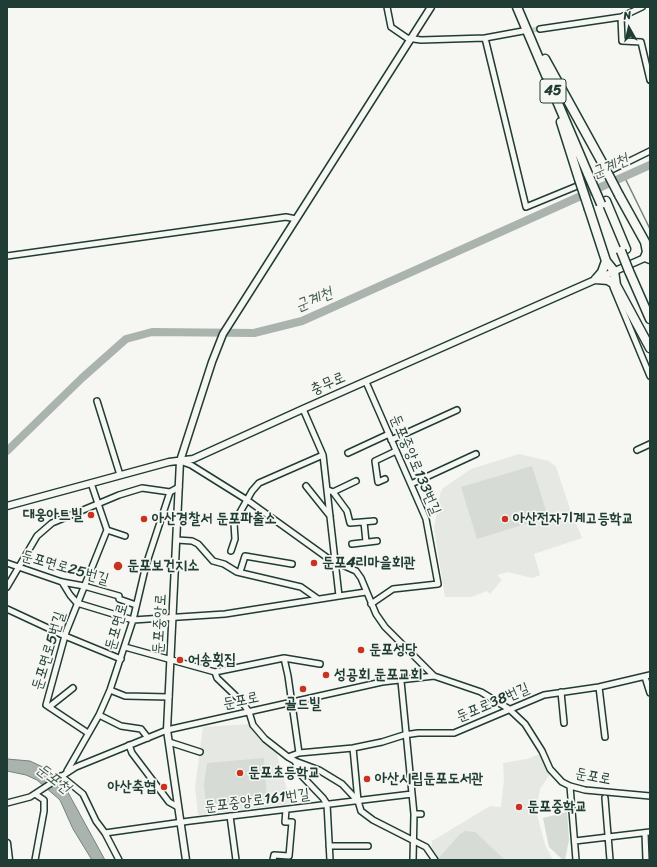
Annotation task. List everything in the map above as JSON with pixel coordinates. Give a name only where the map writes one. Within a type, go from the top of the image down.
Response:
[{"type":"highway","name":"45","points":[[517,7],[591,173]]},
{"type":"highway","name":"45","points":[[523,7],[624,250],[650,320]]},
{"type":"highway","points":[[545,59],[648,244],[648,257]]},
{"type":"highway","points":[[545,72],[606,260],[614,271],[614,284],[650,348]]},
{"type":"highway","points":[[606,260],[602,272],[596,279],[614,284]]},
{"type":"highway","name":"45","points":[[632,270],[650,305]]},
{"type":"street","points":[[387,7],[391,27],[407,38],[412,39],[485,38],[523,31]]},
{"type":"street","name":"둔포중앙로","points":[[186,860],[167,730],[180,461],[218,345],[230,323],[431,7]]},
{"type":"street","points":[[540,29],[621,18],[642,7]]},
{"type":"street","points":[[621,18],[622,41],[641,42],[650,80]]},
{"type":"street","points":[[485,38],[526,207],[587,182],[650,151]]},
{"type":"street","points":[[7,256],[286,217],[296,219]]},
{"type":"street","name":"충무로","points":[[7,506],[170,462],[193,459],[303,408],[366,382],[648,257]]},
{"type":"street","points":[[614,284],[650,376]]},
{"type":"street","name":"둔포중앙로133번길","points":[[366,382],[426,519],[438,584],[393,589],[371,604]]},
{"type":"street","points":[[97,401],[120,476]]},
{"type":"street","points":[[303,408],[323,455],[330,491],[331,518],[339,596]]},
{"type":"street","points":[[391,440],[457,410]]},
{"type":"street","points":[[348,452],[389,434]]},
{"type":"street","points":[[637,450],[650,444]]},
{"type":"street","points":[[385,479],[378,482],[375,461],[396,451]]},
{"type":"street","points":[[411,484],[476,454]]},
{"type":"street","points":[[231,552],[235,539],[234,523],[252,491],[259,483],[323,455]]},
{"type":"street","name":"둔포로","points":[[180,461],[191,466],[247,500],[335,563],[356,571],[361,578],[371,604],[385,627],[434,676],[481,692],[510,709],[525,724],[550,769],[562,782],[570,786],[605,793],[650,796]]},
{"type":"street","points":[[330,491],[356,481]]},
{"type":"street","points":[[91,483],[107,530],[125,536]]},
{"type":"street","points":[[306,486],[331,518]]},
{"type":"street","points":[[7,587],[37,536],[52,523],[99,505],[119,495],[142,488],[170,492],[179,487]]},
{"type":"street","points":[[330,491],[347,511],[350,523],[374,521]]},
{"type":"street","name":"둔포면로","points":[[66,772],[99,715],[110,690],[125,647],[146,565],[170,492]]},
{"type":"street","points":[[364,522],[366,542]]},
{"type":"street","name":"둔포면로5번길","points":[[88,733],[46,705],[65,636],[77,602],[107,530]]},
{"type":"street","points":[[177,540],[192,541],[198,544],[213,561],[224,564],[240,572],[297,585],[318,599]]},
{"type":"street","points":[[352,544],[377,541]]},
{"type":"street","points":[[240,572],[245,556],[292,564]]},
{"type":"street","name":"둔포면로25번길","points":[[7,563],[62,582],[84,586],[119,596],[119,599],[136,605]]},
{"type":"street","points":[[62,582],[70,595],[77,602],[133,620],[224,614],[366,592]]},
{"type":"street","points":[[7,609],[65,636],[121,659]]},
{"type":"street","points":[[125,647],[215,672],[284,658],[320,664]]},
{"type":"street","points":[[284,658],[290,682],[291,703],[299,753]]},
{"type":"street","points":[[215,672],[217,678],[249,712],[253,725],[265,739],[288,757],[319,770],[342,784],[358,801]]},
{"type":"street","name":"둔포로","points":[[7,803],[37,793],[66,772],[167,730],[382,682],[434,676]]},
{"type":"street","points":[[648,676],[650,693]]},
{"type":"street","name":"둔포로38번길","points":[[288,757],[299,753],[353,748],[382,742],[406,734],[454,733],[532,699],[561,692],[599,687],[648,676]]},
{"type":"street","points":[[401,681],[414,814],[413,860]]},
{"type":"street","points":[[599,687],[604,737]]},
{"type":"street","points":[[50,707],[73,688]]},
{"type":"street","points":[[110,690],[125,696],[169,697]]},
{"type":"street","points":[[561,692],[564,723]]},
{"type":"street","points":[[99,715],[121,726],[141,729],[148,738]]},
{"type":"street","points":[[169,742],[200,752]]},
{"type":"street","points":[[129,745],[132,752],[169,802],[178,807]]},
{"type":"street","points":[[353,748],[358,801],[361,810],[365,815],[426,847],[435,860]]},
{"type":"street","points":[[295,761],[301,775],[327,804],[330,860]]},
{"type":"street","points":[[61,776],[83,794],[96,821],[105,833],[119,860]]},
{"type":"street","points":[[570,786],[576,860]]},
{"type":"street","points":[[35,860],[44,811],[44,800],[37,793]]},
{"type":"street","name":"둔포중앙로161번길","points":[[105,833],[412,794]]},
{"type":"street","points":[[605,798],[610,860]]},
{"type":"street","points":[[273,860],[274,855],[289,856],[292,822],[284,822],[286,810]]},
{"type":"street","points":[[414,814],[421,814]]},
{"type":"street","points":[[230,816],[236,860]]},
{"type":"street","points":[[575,841],[647,832],[646,860]]},
{"type":"street","points":[[7,843],[9,860]]},
{"type":"street","points":[[329,846],[368,846]]},
{"type":"shaded area","name":"아산전자기계고등학교","points":[[519,454],[549,461],[556,467],[570,509],[582,538],[534,554],[540,575],[532,578],[508,572],[497,575],[502,580],[490,594],[487,591],[471,597],[445,597],[434,528],[442,489],[471,469]]},
{"type":"shaded area","points":[[532,466],[548,517],[477,539],[461,487]]},
{"type":"shaded area","name":"둔포초등학교","points":[[250,724],[276,751],[291,804],[198,815],[195,787],[203,727]]},
{"type":"shaded area","name":"둔포중학교","points":[[540,754],[550,774],[540,789],[536,811],[545,845],[553,860],[438,860],[431,852],[432,841],[490,806],[501,807],[504,779],[503,763],[527,759]]},
{"type":"shaded area","points":[[264,758],[267,800],[206,804],[204,784],[207,763]]},
{"type":"shaded area","points":[[567,812],[569,840],[565,860],[563,860],[549,847],[543,818]]},
{"type":"shaded area","points":[[465,831],[475,832],[505,860],[441,860],[439,858],[460,834]]},
{"type":"water","name":"둔포천","points":[[7,759],[30,761],[47,769],[65,787],[105,860],[92,860],[73,829],[60,800],[37,780],[26,775],[7,771]]},
{"type":"waterway","name":"군계천","points":[[7,451],[82,378],[126,339],[152,332],[254,333],[302,321],[650,165]]},
{"type":"waterway","points":[[624,176],[650,229]]},
{"type":"tunnel","points":[[525,31],[540,29]]},
{"type":"place","name":"대웅아트빌","points":[[91,515]]},
{"type":"place","name":"아산경찰서 둔포파출소","points":[[144,519]]},
{"type":"place","name":"아산전자기계고등학교","points":[[505,519]]},
{"type":"place","name":"둔포4리마을회관","points":[[314,563]]},
{"type":"place","name":"둔포보건지소","points":[[118,566]]},
{"type":"place","name":"둔포성당","points":[[361,650]]},
{"type":"place","name":"어송횟집","points":[[180,660]]},
{"type":"place","name":"성공회 둔포교회","points":[[326,675]]},
{"type":"place","name":"골드빌","points":[[303,689]]},
{"type":"place","name":"둔포초등학교","points":[[240,773]]},
{"type":"place","name":"아산시립둔포도서관","points":[[367,779]]},
{"type":"place","name":"아산축협","points":[[164,787]]},
{"type":"place","name":"둔포중학교","points":[[519,807]]}]
